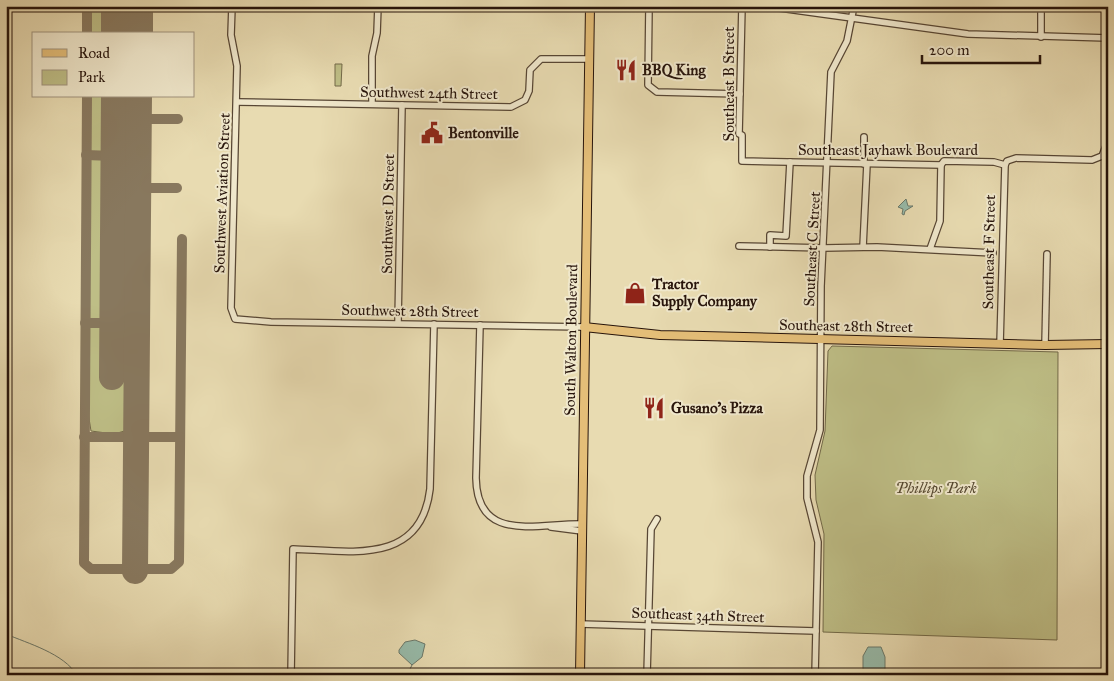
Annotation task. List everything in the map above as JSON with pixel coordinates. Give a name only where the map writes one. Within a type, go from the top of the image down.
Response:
[{"type":"main road","name":"South Walton Boulevard","points":[[580,675],[590,6]]},
{"type":"main road","name":"Southeast 28th Street","points":[[584,327],[660,335],[1045,345],[1108,344]]},
{"type":"street","name":"Southwest Aviation Street","points":[[232,6],[231,35],[237,66],[231,308],[235,319]]},
{"type":"street","points":[[372,104],[372,56],[377,33],[378,6]]},
{"type":"street","points":[[649,6],[648,85],[652,90],[657,92],[740,94]]},
{"type":"street","name":"Southeast B Street","points":[[742,6],[739,134],[742,135],[742,161]]},
{"type":"street","points":[[765,6],[968,34],[1108,38]]},
{"type":"street","name":"Southeast C Street","points":[[815,675],[818,542],[807,498],[807,476],[820,430],[821,286],[831,72],[847,41],[854,6]]},
{"type":"street","points":[[1041,6],[1041,36]]},
{"type":"street","name":"Southwest 24th Street","points":[[236,102],[511,107],[525,100],[529,91],[530,70],[541,59],[589,59]]},
{"type":"street","name":"Southeast Jayhawk Boulevard","points":[[742,161],[941,165],[944,161],[1006,163],[1016,158],[1092,160],[1102,156],[1106,146],[1108,78]]},
{"type":"street","name":"Southwest D Street","points":[[398,323],[402,105]]},
{"type":"street","points":[[863,247],[866,164],[864,137]]},
{"type":"street","points":[[770,246],[770,235],[786,236],[790,162]]},
{"type":"street","name":"Southeast F Street","points":[[1000,344],[1006,163]]},
{"type":"street","points":[[930,249],[940,221],[941,165]]},
{"type":"street","points":[[739,246],[863,247],[993,253]]},
{"type":"street","points":[[1045,345],[1047,254]]},
{"type":"street","name":"Southwest 28th Street","points":[[235,319],[254,322],[584,327]]},
{"type":"street","points":[[291,675],[293,549],[368,551],[384,549],[408,536],[418,525],[427,510],[430,489],[434,324]]},
{"type":"street","points":[[480,325],[476,471],[478,500],[486,513],[500,523],[582,527]]},
{"type":"street","points":[[647,675],[651,528],[657,519]]},
{"type":"street","name":"Southeast 34th Street","points":[[580,624],[816,631]]},
{"type":"green space","points":[[91,6],[134,6],[134,32],[91,32]]},
{"type":"green space","points":[[335,64],[342,64],[341,86],[335,86]]},
{"type":"green space","points":[[90,98],[133,98],[131,424],[128,430],[114,434],[91,431],[88,412]]},
{"type":"green space","name":"Phillips Park","points":[[832,346],[1058,352],[1057,640],[823,632],[824,534],[816,500],[815,475],[825,431],[828,351]]},
{"type":"shaded area","points":[[906,199],[908,206],[913,206],[905,211],[904,215],[902,214],[903,209],[898,207]]},
{"type":"shaded area","points":[[415,640],[425,644],[422,657],[412,665],[399,653],[399,650],[405,642]]},
{"type":"shaded area","points":[[868,647],[881,647],[885,657],[885,675],[863,675],[863,656]]},
{"type":"waterway","points":[[6,634],[54,655],[71,667],[77,675]]},
{"type":"waterway","points":[[407,675],[412,665]]},
{"type":"taxiway","points":[[87,6],[87,32]]},
{"type":"taxiway","points":[[87,98],[84,563],[91,569],[171,569],[179,562],[182,239]]},
{"type":"taxiway","points":[[139,119],[178,119]]},
{"type":"taxiway","points":[[86,155],[113,156]]},
{"type":"taxiway","points":[[113,188],[177,188]]},
{"type":"taxiway","points":[[85,323],[112,323]]},
{"type":"taxiway","points":[[84,437],[180,437]]},
{"type":"runway","points":[[114,6],[114,32]]},
{"type":"runway","points":[[140,6],[140,32]]},
{"type":"runway","points":[[112,377],[114,98]]},
{"type":"runway","points":[[135,571],[139,98]]},
{"type":"place","name":"BBQ King","points":[[626,70]]},
{"type":"place","name":"Bentonville","points":[[432,133]]},
{"type":"place","name":"Tractor Supply Company","points":[[635,293]]},
{"type":"place","name":"Gusano's Pizza","points":[[654,408]]}]
